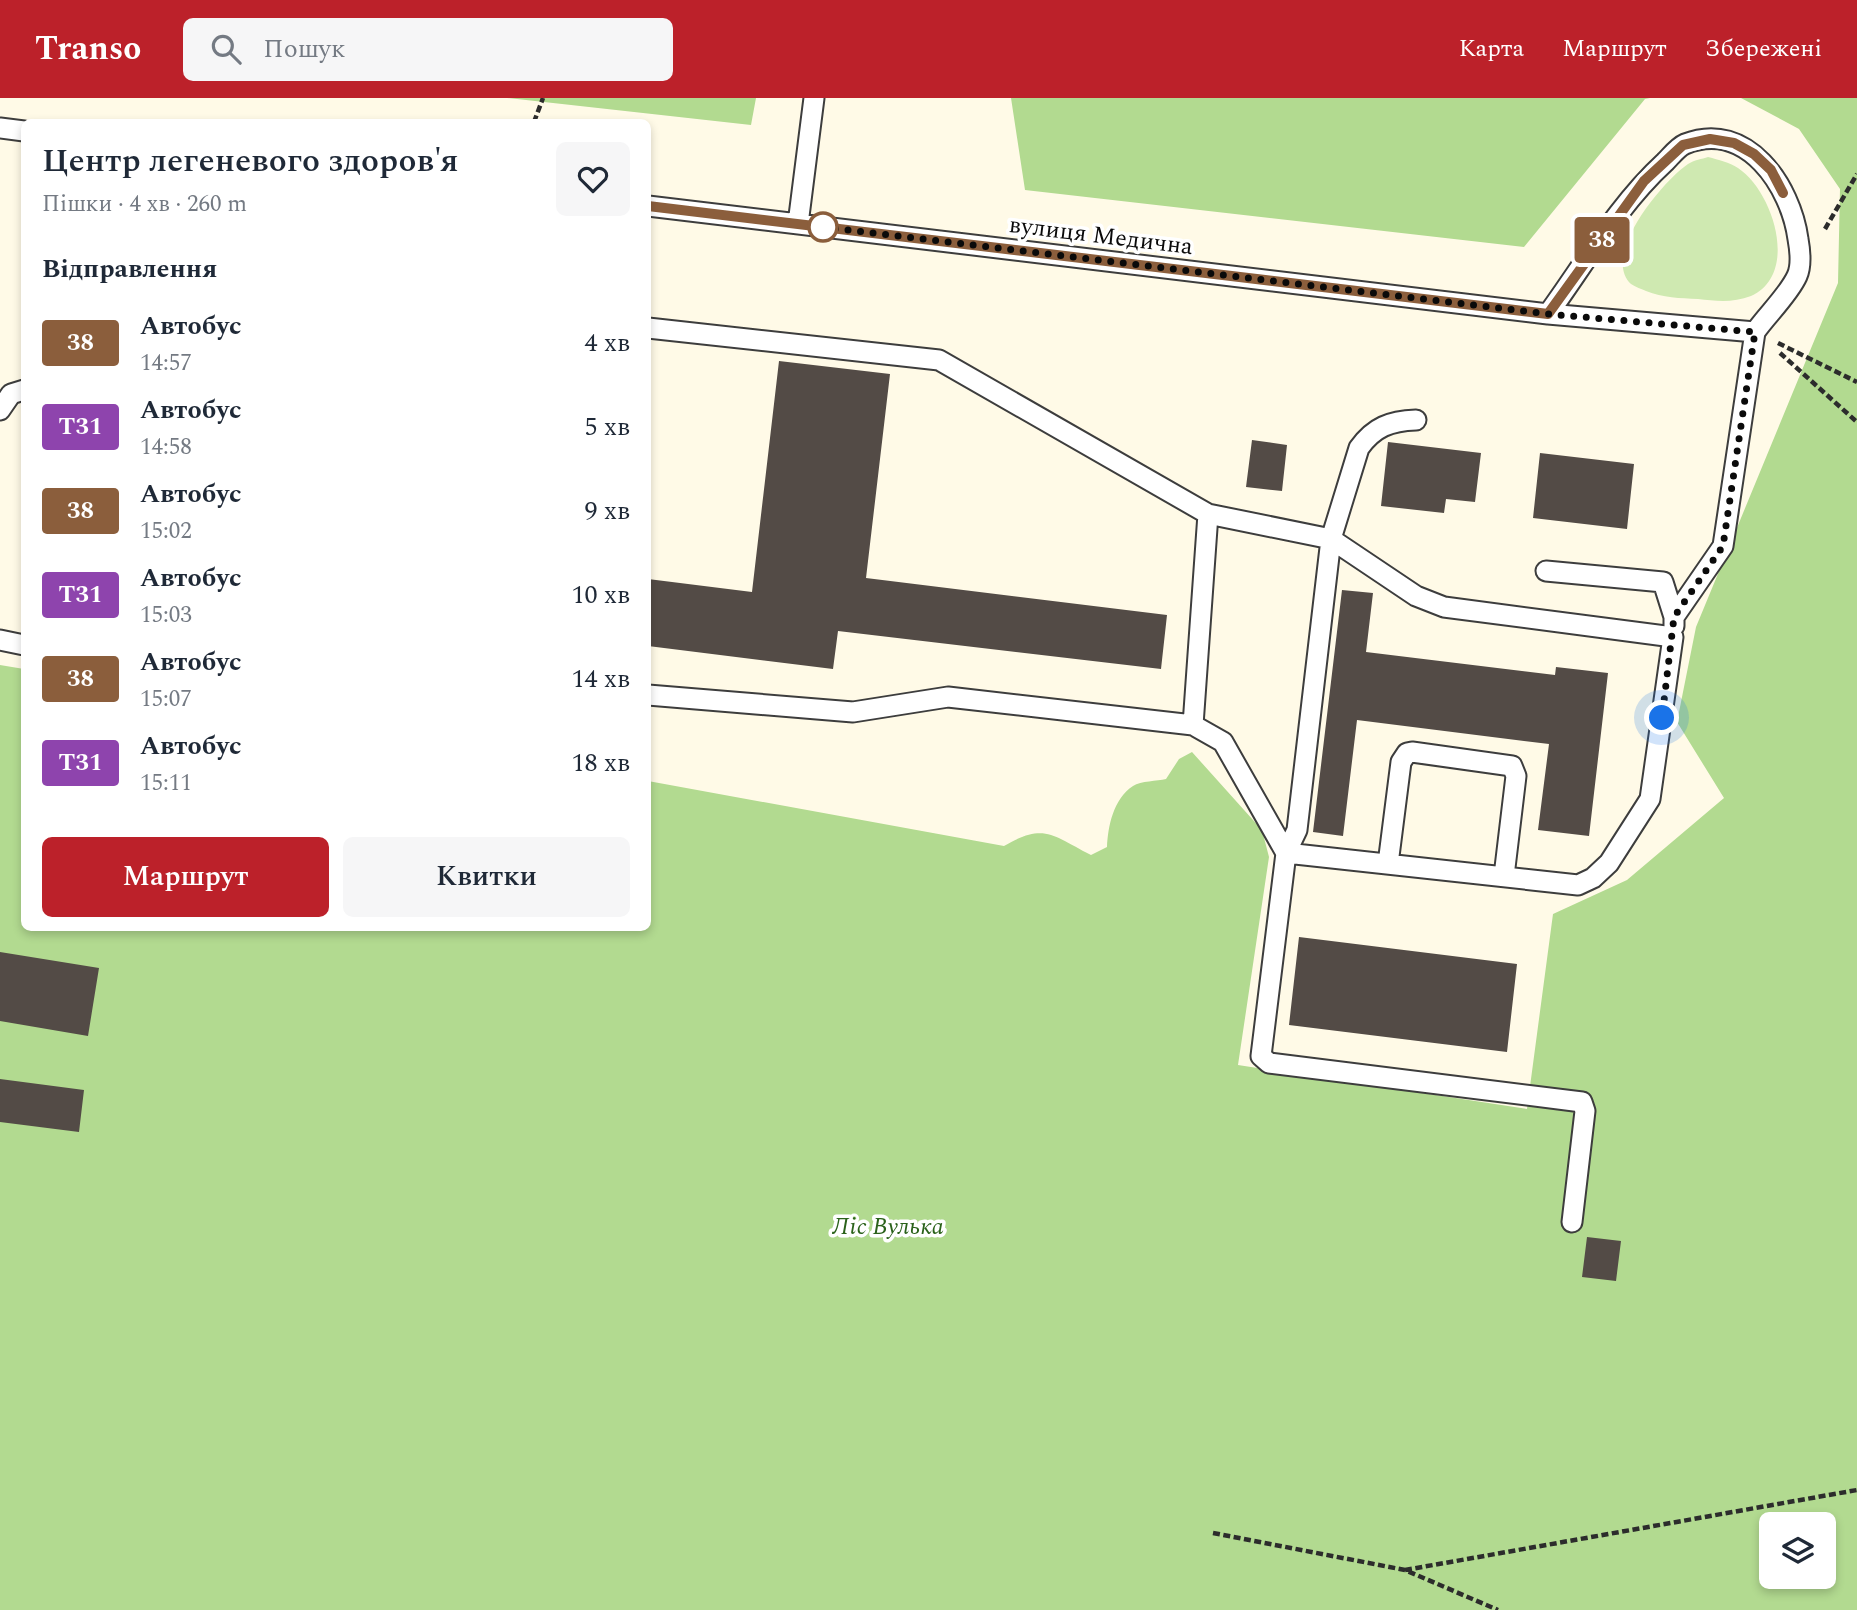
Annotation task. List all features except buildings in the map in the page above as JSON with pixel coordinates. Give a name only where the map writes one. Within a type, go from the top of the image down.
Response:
[{"type":"lane","points":[[798,224],[814,98]]},
{"type":"lane","points":[[0,128],[21,131]]},
{"type":"lane","points":[[1548,314],[1644,181],[1683,145],[1710,139],[1734,143],[1754,154],[1771,170],[1795,216],[1801,254],[1798,275],[1755,332],[1723,546],[1674,617]]},
{"type":"lane","name":"вулиця Медична","points":[[651,206],[1548,314],[1755,332]]},
{"type":"lane","points":[[651,328],[939,360],[1208,514],[1331,539],[1416,596],[1444,607],[1673,637]]},
{"type":"lane","points":[[0,410],[11,394],[21,391]]},
{"type":"lane","points":[[1416,420],[1387,423],[1367,437],[1359,448],[1331,539],[1297,830],[1286,853],[1261,1056],[1269,1063],[1582,1102],[1585,1111],[1572,1222]]},
{"type":"lane","points":[[1194,725],[1208,514]]},
{"type":"lane","points":[[1286,853],[1578,884],[1593,878],[1609,863],[1650,799],[1674,617],[1663,582],[1546,571]]},
{"type":"lane","points":[[0,640],[21,644]]},
{"type":"lane","points":[[651,695],[853,712],[948,697],[1194,725],[1223,742],[1286,853]]},
{"type":"lane","points":[[1388,864],[1401,762],[1403,757],[1412,752],[1512,766],[1516,775],[1504,876]]},
{"type":"path","points":[[535,119],[543,98]]},
{"type":"path","points":[[1824,230],[1857,174]]},
{"type":"path","points":[[1755,332],[1857,382]]},
{"type":"path","points":[[1755,332],[1857,422]]},
{"type":"path","points":[[1405,1570],[1857,1490]]},
{"type":"path","points":[[1213,1533],[1405,1570],[1498,1610]]},
{"type":"green space","points":[[507,98],[756,98],[751,125]]},
{"type":"green space","points":[[1011,98],[1650,98],[1645,99],[1524,247],[1025,190]]},
{"type":"green space","name":"Ліс Вулька","points":[[1741,98],[1857,98],[1857,1610],[0,1610],[0,665],[21,668],[21,931],[651,931],[651,782],[1004,846],[1030,835],[1049,834],[1091,855],[1107,847],[1113,814],[1126,792],[1140,783],[1166,779],[1179,759],[1192,752],[1262,830],[1269,857],[1238,1065],[1527,1109],[1553,914],[1627,880],[1724,798],[1677,722],[1696,627],[1838,283],[1840,189],[1799,129]]},
{"type":"green space","points":[[1708,157],[1738,168],[1751,179],[1762,195],[1776,232],[1778,252],[1775,270],[1766,285],[1751,296],[1724,301],[1665,296],[1631,284],[1624,271],[1623,255],[1639,219],[1651,201],[1677,173],[1690,163]]},
{"type":"bus line","name":"38","points":[[651,206],[1548,314],[1644,181],[1683,145],[1710,139],[1734,143],[1754,154],[1771,170],[1783,193]]},
{"type":"route","points":[[823,227],[1548,314],[1755,332],[1723,546],[1674,617],[1662,718]]}]
